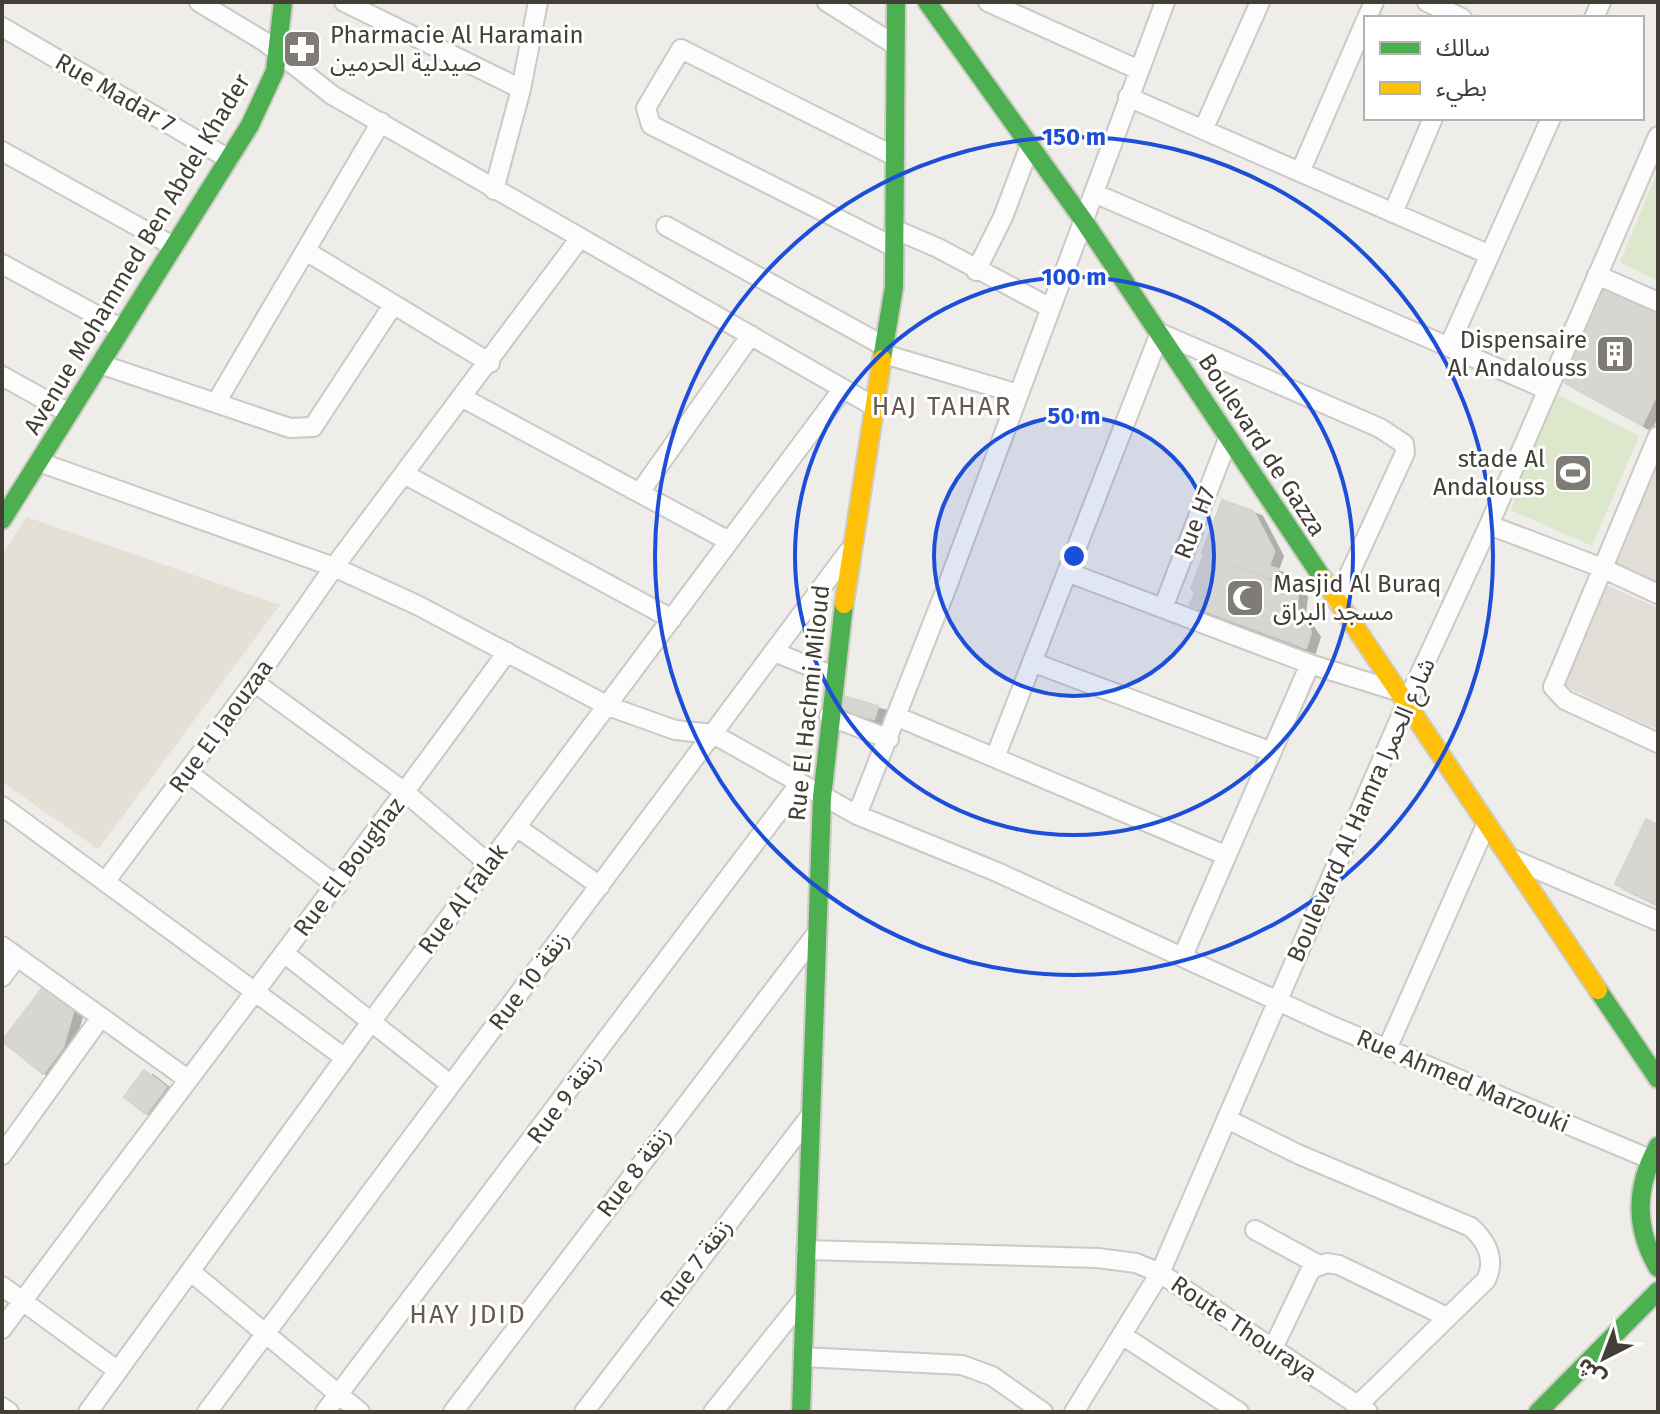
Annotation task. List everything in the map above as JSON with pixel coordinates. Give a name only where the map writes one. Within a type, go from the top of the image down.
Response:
[{"type":"street","points":[[199,2],[279,54],[332,95],[875,407]]},
{"type":"street","name":"Avenue Mohammed Ben Abdel Khader","points":[[2,520],[9,495],[39,462],[229,159],[265,95],[279,54],[283,2]]},
{"type":"street","points":[[344,2],[521,89]]},
{"type":"street","points":[[827,2],[895,45]]},
{"type":"street","name":"Rue El Hachmi Miloud","points":[[801,1412],[822,797],[850,549],[894,287],[896,2]]},
{"type":"street","name":"Boulevard de Gazza","points":[[927,2],[1084,221],[1658,1079]]},
{"type":"street","points":[[988,2],[1139,70]]},
{"type":"street","points":[[1204,128],[1260,2]]},
{"type":"street","points":[[1427,2],[1458,16]]},
{"type":"street","points":[[857,815],[898,717],[1049,307],[1084,221],[1161,3]]},
{"type":"street","points":[[494,190],[521,89],[533,4]]},
{"type":"street","points":[[1301,170],[1364,24]]},
{"type":"street","name":"Rue Madar 7","points":[[2,27],[229,159]]},
{"type":"street","points":[[894,156],[681,49],[646,108],[651,125],[894,238],[938,248],[976,271],[1049,307]]},
{"type":"street","points":[[1128,97],[1490,255]]},
{"type":"street","points":[[1393,213],[1432,120]]},
{"type":"street","points":[[1449,346],[1550,120]]},
{"type":"street","points":[[217,401],[381,122]]},
{"type":"street","name":"Boulevard Al Hamra شارع الحمرا","points":[[1074,1412],[1160,1273],[1403,697],[1489,525],[1658,136]]},
{"type":"street","points":[[976,271],[1003,217],[1029,148]]},
{"type":"street","points":[[2,151],[173,246]]},
{"type":"street","points":[[1094,193],[1548,390]]},
{"type":"street","points":[[666,226],[884,350],[1018,394]]},
{"type":"street","name":"Rue El Jaouzaa","points":[[105,882],[254,682],[334,567],[490,363],[580,238]]},
{"type":"street","points":[[306,251],[490,363]]},
{"type":"street","points":[[2,264],[122,329]]},
{"type":"street","points":[[1597,275],[1658,302]]},
{"type":"street","points":[[100,364],[290,428],[313,427],[393,305]]},
{"type":"street","points":[[996,755],[1160,333],[1380,428],[1404,444],[1405,453],[1337,601]]},
{"type":"street","points":[[640,492],[751,335]]},
{"type":"street","points":[[2,376],[69,413]]},
{"type":"street","name":"Rue Al Falak","points":[[88,1412],[371,1022],[518,828],[727,540],[842,390]]},
{"type":"street","points":[[463,398],[727,540]]},
{"type":"street","name":"Rue H7","points":[[1163,608],[1228,439]]},
{"type":"street","points":[[1656,444],[1600,567],[1553,687],[1565,700],[1658,743]]},
{"type":"street","points":[[39,462],[334,567],[507,652],[608,706],[675,730],[713,734]]},
{"type":"street","points":[[404,474],[672,619]]},
{"type":"street","points":[[1489,525],[1600,567],[1658,594]]},
{"type":"street","name":"Rue 10 زنقة","points":[[207,1412],[850,549]]},
{"type":"street","points":[[1067,572],[1403,697]]},
{"type":"street","name":"Rue El Boughaz","points":[[2,1329],[186,1078],[255,995],[337,886],[507,652]]},
{"type":"street","points":[[774,652],[834,676]]},
{"type":"street","points":[[1032,662],[1272,752]]},
{"type":"street","points":[[1183,956],[1310,664]]},
{"type":"street","points":[[254,682],[406,793],[489,864]]},
{"type":"street","points":[[829,716],[889,739]]},
{"type":"street","points":[[898,717],[996,755],[1225,855]]},
{"type":"street","name":"Rue Ahmed Marzouki","points":[[713,734],[857,815],[997,872],[1387,1049],[1654,1152]]},
{"type":"street","points":[[187,772],[337,886]]},
{"type":"street","name":"Rue 9 زنقة","points":[[325,1412],[800,783]]},
{"type":"street","points":[[2,806],[255,995],[345,1058]]},
{"type":"street","points":[[1387,1049],[1486,825]]},
{"type":"street","points":[[518,828],[600,886]]},
{"type":"street","points":[[1509,858],[1658,921]]},
{"type":"street","name":"Rue 8 زنقة","points":[[453,1412],[817,933]]},
{"type":"street","points":[[2,977],[10,951],[186,1078]]},
{"type":"street","points":[[284,953],[450,1084]]},
{"type":"street","points":[[2,1155],[101,1017]]},
{"type":"street","name":"Rue 7 زنقة","points":[[584,1412],[811,1115]]},
{"type":"street","points":[[1227,1119],[1300,1155],[1471,1227],[1488,1247],[1492,1262],[1489,1273],[1363,1409]]},
{"type":"street","points":[[1654,1152],[1641,1184],[1638,1210],[1647,1248],[1658,1268]]},
{"type":"street","points":[[1255,1230],[1319,1265]]},
{"type":"street","name":"Route Thouraya","points":[[806,1250],[1087,1257],[1136,1263],[1160,1273],[1363,1409]]},
{"type":"street","points":[[1273,1348],[1311,1269],[1319,1265],[1339,1265],[1447,1317]]},
{"type":"street","points":[[190,1271],[360,1412]]},
{"type":"street","points":[[2,1286],[118,1371]]},
{"type":"street","points":[[1538,1412],[1658,1291]]},
{"type":"street","points":[[713,1412],[805,1297]]},
{"type":"street","points":[[1122,1335],[1239,1412]]},
{"type":"street","points":[[803,1357],[962,1365],[992,1376],[1043,1412]]},
{"type":"street","points":[[2,1407],[9,1412]]},
{"type":"shaded area","points":[[1658,457],[1658,584],[1611,563]]},
{"type":"shaded area","points":[[27,517],[280,605],[98,849],[2,782],[2,554]]},
{"type":"shaded area","points":[[1604,584],[1658,608],[1658,730],[1560,684]]},
{"type":"green space","points":[[1658,170],[1658,281],[1620,262]]},
{"type":"green space","name":"stade Al Andalouss","points":[[1548,390],[1639,436],[1592,546],[1511,510]]},
{"type":"building","name":"Dispensaire Al Andalouss","points":[[1600,281],[1658,307],[1658,391],[1642,425],[1565,383],[1575,341]]},
{"type":"building","points":[[1222,500],[1253,511],[1274,551],[1265,576],[1202,553]]},
{"type":"building","name":"Masjid Al Buraq مسجد البراق","points":[[1204,555],[1298,592],[1296,610],[1311,632],[1306,648],[1190,605],[1195,592],[1191,588]]},
{"type":"building","points":[[1268,566],[1278,569],[1275,579],[1265,576]]},
{"type":"building","points":[[840,695],[878,706],[874,719],[836,708]]},
{"type":"building","points":[[1646,819],[1658,825],[1658,905],[1615,884]]},
{"type":"building","points":[[44,986],[74,1008],[63,1047],[43,1074],[2,1041]]},
{"type":"building","points":[[144,1070],[166,1087],[146,1114],[124,1097]]},
{"type":"traffic: fast","points":[[2,520],[250,125],[275,71],[283,2]]},
{"type":"traffic: fast","points":[[882,359],[894,287],[896,2]]},
{"type":"traffic: fast","points":[[927,2],[1084,221],[1323,579]]},
{"type":"traffic: fast","points":[[801,1412],[822,797],[844,604]]},
{"type":"traffic: fast","points":[[1598,990],[1658,1079]]},
{"type":"traffic: fast","points":[[1658,1146],[1645,1177],[1640,1207],[1645,1237],[1658,1268]]},
{"type":"traffic: fast","points":[[1538,1412],[1658,1291]]},
{"type":"traffic: slow","points":[[844,604],[882,359]]},
{"type":"traffic: slow","points":[[1323,579],[1598,990]]},
{"type":"place","name":"Pharmacie Al Haramain صيدلية الحرمين","points":[[302,49]]},
{"type":"place","name":"Dispensaire Al Andalouss","points":[[1615,354]]},
{"type":"place","name":"stade Al Andalouss","points":[[1573,473]]},
{"type":"place","name":"Masjid Al Buraq مسجد البراق","points":[[1245,598]]},
{"type":"district","name":"HAJ TAHAR","points":[[942,406]]},
{"type":"district","name":"HAY JDID","points":[[468,1314]]}]
